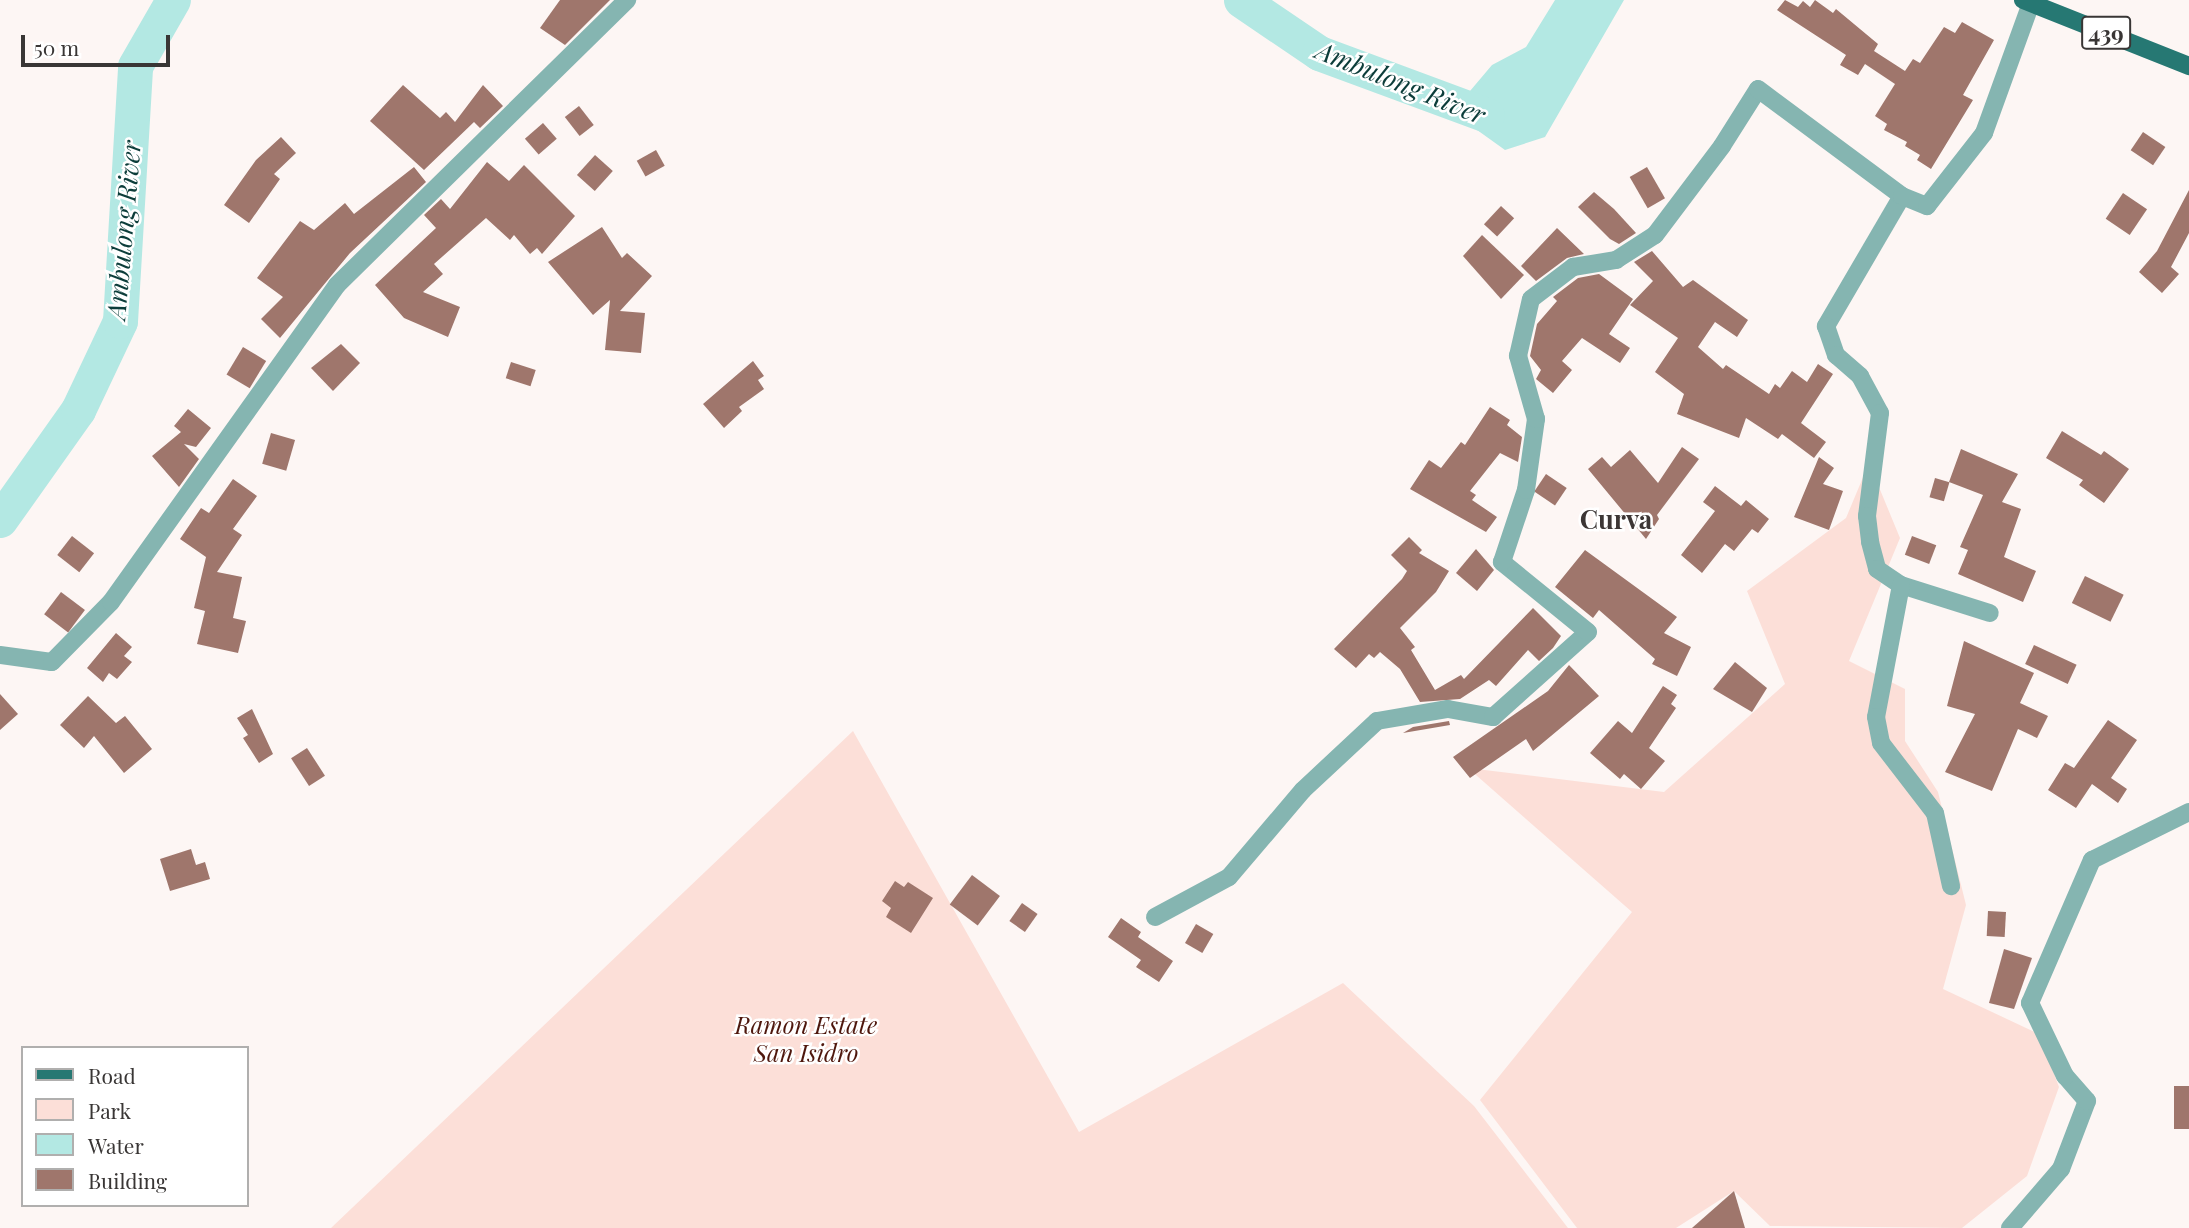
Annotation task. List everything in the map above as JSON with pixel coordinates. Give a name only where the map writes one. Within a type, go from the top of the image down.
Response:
[{"type":"main road","name":"439","points":[[2027,1],[2189,66]]},
{"type":"street","points":[[0,655],[52,662],[111,602],[337,285],[627,0]]},
{"type":"street","points":[[1155,917],[1229,877],[1303,790],[1377,722],[1448,709],[1493,716],[1588,632],[1502,562],[1526,490],[1536,419],[1518,356],[1531,299],[1573,267],[1616,260],[1655,236],[1758,89],[1902,196],[1927,206],[1984,133],[2027,1]]},
{"type":"street","points":[[1902,196],[1826,326],[1836,355],[1860,376],[1880,413],[1868,503],[1870,542],[1877,569],[1901,585],[1990,613]]},
{"type":"street","points":[[1901,585],[1876,717],[1881,743],[1935,813],[1951,886]]},
{"type":"street","points":[[2010,1228],[2061,1170],[2087,1101],[2066,1076],[2030,1003],[2092,860],[2189,813]]},
{"type":"green space","points":[[1869,463],[1900,538],[1849,661],[1905,689],[1905,741],[1938,792],[1966,905],[1943,989],[2039,1034],[2059,1087],[2027,1176],[1962,1228],[1770,1226],[1734,1191],[1676,1228],[1577,1228],[1480,1100],[1632,912],[1468,768],[1664,792],[1785,684],[1747,591],[1846,518]]},
{"type":"green space","name":"Ramon Estate San Isidro","points":[[853,731],[1079,1132],[1343,983],[1474,1106],[1568,1228],[331,1228]]},
{"type":"water","points":[[1555,0],[1624,0],[1545,137],[1505,150],[1445,107],[1443,97],[1470,91],[1492,65],[1526,47]]},
{"type":"building","points":[[560,0],[610,0],[565,45],[540,28]]},
{"type":"building","points":[[1785,0],[1798,7],[1803,1],[1810,7],[1815,0],[1833,13],[1836,9],[1878,44],[1874,51],[1905,71],[1913,59],[1920,63],[1944,27],[1955,33],[1962,22],[1994,40],[1963,95],[1973,100],[1931,169],[1917,160],[1920,155],[1905,146],[1907,142],[1884,130],[1887,124],[1875,116],[1895,84],[1865,64],[1858,75],[1840,65],[1846,55],[1777,10]]},
{"type":"building","points":[[403,85],[440,118],[446,112],[455,122],[483,85],[503,106],[480,128],[474,122],[424,170],[370,121]]},
{"type":"building","points":[[579,106],[594,125],[580,136],[565,117]]},
{"type":"building","points":[[543,123],[557,139],[539,155],[525,139]]},
{"type":"building","points":[[2143,132],[2165,147],[2153,165],[2131,150]]},
{"type":"building","points":[[281,137],[296,153],[274,174],[280,179],[249,223],[224,205],[256,160]]},
{"type":"building","points":[[656,150],[665,166],[645,176],[637,161]]},
{"type":"building","points":[[595,155],[613,171],[595,191],[577,175]]},
{"type":"building","points":[[487,162],[509,181],[524,165],[575,216],[542,254],[537,248],[530,254],[514,235],[510,240],[486,218],[434,264],[443,274],[423,292],[460,307],[448,337],[404,318],[375,285],[436,228],[424,215],[441,199],[450,209]]},
{"type":"building","points":[[414,167],[426,182],[350,253],[280,338],[261,319],[283,297],[257,278],[300,221],[314,230],[345,203],[354,214]]},
{"type":"building","points":[[1647,167],[1665,198],[1648,208],[1630,177]]},
{"type":"building","points":[[2189,190],[2189,233],[2171,267],[2179,274],[2162,293],[2139,272],[2157,251]]},
{"type":"building","points":[[1594,192],[1636,233],[1619,244],[1610,239],[1578,207]]},
{"type":"building","points":[[2123,193],[2147,209],[2130,235],[2106,219]]},
{"type":"building","points":[[1501,206],[1514,218],[1497,237],[1484,224]]},
{"type":"building","points":[[602,227],[622,258],[627,253],[652,276],[620,311],[645,313],[641,353],[605,350],[610,300],[593,315],[548,262]]},
{"type":"building","points":[[1557,228],[1584,254],[1567,258],[1536,281],[1521,266]]},
{"type":"building","points":[[1482,235],[1524,275],[1501,299],[1463,256]]},
{"type":"building","points":[[1652,251],[1683,287],[1693,280],[1748,320],[1737,337],[1715,322],[1698,347],[1723,369],[1726,365],[1769,394],[1775,384],[1780,388],[1792,371],[1807,382],[1818,364],[1833,374],[1801,423],[1826,442],[1814,458],[1782,434],[1778,439],[1746,418],[1739,438],[1677,414],[1684,394],[1655,372],[1678,338],[1630,305],[1653,281],[1634,262]]},
{"type":"building","points":[[1599,274],[1633,299],[1609,334],[1630,348],[1620,363],[1582,338],[1562,361],[1572,370],[1553,393],[1536,379],[1541,370],[1530,356],[1537,324],[1557,301],[1553,297],[1578,278]]},
{"type":"building","points":[[341,344],[360,363],[333,391],[311,368]]},
{"type":"building","points":[[243,347],[266,361],[250,388],[227,374]]},
{"type":"building","points":[[753,361],[764,376],[758,380],[764,389],[739,407],[742,411],[724,428],[703,404]]},
{"type":"building","points":[[511,362],[536,370],[530,386],[506,378]]},
{"type":"building","points":[[1490,407],[1510,420],[1507,425],[1522,437],[1518,462],[1500,453],[1470,491],[1476,495],[1472,500],[1497,517],[1486,532],[1410,489],[1429,460],[1441,468],[1461,442],[1465,445]]},
{"type":"building","points":[[188,409],[211,428],[196,447],[184,444],[199,459],[179,487],[152,456],[181,432],[174,426]]},
{"type":"building","points":[[2062,431],[2101,455],[2104,451],[2129,469],[2104,503],[2079,485],[2083,480],[2046,458]]},
{"type":"building","points":[[271,433],[295,440],[286,471],[262,464]]},
{"type":"building","points":[[1682,447],[1699,459],[1657,515],[1659,519],[1646,539],[1588,469],[1602,457],[1611,467],[1630,450],[1658,483]]},
{"type":"building","points":[[1961,449],[2018,474],[2002,502],[2021,509],[2004,557],[2036,571],[2023,602],[1958,574],[1968,550],[1960,547],[1983,495],[1949,482]]},
{"type":"building","points":[[1819,457],[1834,468],[1823,484],[1843,491],[1829,530],[1794,517]]},
{"type":"building","points":[[1546,474],[1567,488],[1555,505],[1534,491]]},
{"type":"building","points":[[1935,478],[1949,482],[1944,501],[1929,497]]},
{"type":"building","points":[[233,479],[257,496],[233,529],[242,535],[217,572],[242,577],[233,618],[246,621],[238,653],[197,644],[205,611],[194,608],[206,557],[180,539],[201,508],[209,513]]},
{"type":"building","points":[[1715,486],[1741,506],[1746,500],[1769,519],[1758,533],[1752,529],[1734,551],[1725,544],[1702,573],[1681,555],[1715,511],[1703,502]]},
{"type":"building","points":[[72,536],[94,553],[79,572],[57,555]]},
{"type":"building","points":[[1912,536],[1936,545],[1929,564],[1905,555]]},
{"type":"building","points":[[1409,537],[1422,550],[1419,553],[1449,571],[1436,592],[1400,628],[1415,647],[1411,650],[1435,690],[1461,675],[1464,679],[1533,608],[1561,636],[1553,648],[1539,661],[1528,650],[1496,686],[1489,680],[1460,699],[1420,702],[1400,669],[1380,652],[1374,658],[1369,654],[1356,668],[1334,649],[1402,579],[1407,571],[1391,555]]},
{"type":"building","points":[[1476,549],[1494,570],[1477,591],[1456,573]]},
{"type":"building","points":[[1585,550],[1677,617],[1664,633],[1691,647],[1677,676],[1652,664],[1655,659],[1599,610],[1593,618],[1555,587]]},
{"type":"building","points":[[2085,576],[2124,595],[2110,622],[2072,603]]},
{"type":"building","points":[[61,592],[85,610],[68,632],[44,614]]},
{"type":"building","points":[[116,633],[132,647],[124,656],[132,662],[117,679],[109,673],[103,682],[87,668]]},
{"type":"building","points":[[1964,641],[2034,673],[2020,703],[2048,716],[2037,738],[2018,729],[1992,791],[1945,772],[1975,714],[1947,706]]},
{"type":"building","points":[[2034,645],[2077,665],[2068,684],[2025,664]]},
{"type":"building","points":[[1735,662],[1767,688],[1752,712],[1713,689]]},
{"type":"building","points":[[1569,665],[1599,696],[1533,751],[1526,739],[1470,778],[1453,757],[1548,691]]},
{"type":"building","points":[[1663,686],[1677,695],[1671,704],[1676,708],[1649,748],[1665,761],[1641,789],[1624,774],[1620,779],[1590,753],[1618,721],[1632,733]]},
{"type":"building","points":[[0,694],[18,714],[0,730]]},
{"type":"building","points":[[88,696],[116,723],[125,716],[152,749],[124,773],[94,736],[84,748],[60,725]]},
{"type":"building","points":[[252,709],[273,754],[259,763],[243,738],[248,735],[237,718]]},
{"type":"building","points":[[2108,720],[2137,740],[2111,778],[2127,789],[2118,803],[2092,784],[2076,808],[2048,790],[2065,763],[2074,768]]},
{"type":"building","points":[[1449,721],[1450,725],[1403,733],[1413,727]]},
{"type":"building","points":[[307,748],[325,776],[309,786],[291,758]]},
{"type":"building","points":[[191,849],[196,865],[205,862],[210,879],[170,891],[160,859]]},
{"type":"building","points":[[972,875],[1000,896],[978,926],[950,905]]},
{"type":"building","points":[[895,881],[904,887],[908,882],[933,898],[911,933],[886,917],[891,908],[882,901]]},
{"type":"building","points":[[1022,903],[1038,914],[1025,932],[1009,921]]},
{"type":"building","points":[[1988,911],[2006,912],[2005,937],[1987,936]]},
{"type":"building","points":[[1121,918],[1141,932],[1138,937],[1173,961],[1159,982],[1136,967],[1141,960],[1108,937]]},
{"type":"building","points":[[1196,924],[1213,934],[1202,953],[1185,943]]},
{"type":"building","points":[[2004,949],[2032,958],[2014,1009],[1989,1003]]},
{"type":"building","points":[[2174,1086],[2189,1086],[2189,1129],[2174,1129]]},
{"type":"building","points":[[1734,1191],[1745,1228],[1692,1228]]},
{"type":"waterway","name":"Ambulong River","points":[[0,520],[78,410],[120,321],[135,66],[173,0]]},
{"type":"waterway","name":"Ambulong River","points":[[1241,0],[1319,53],[1487,115]]},
{"type":"district","name":"Curva","points":[[1616,519]]}]
